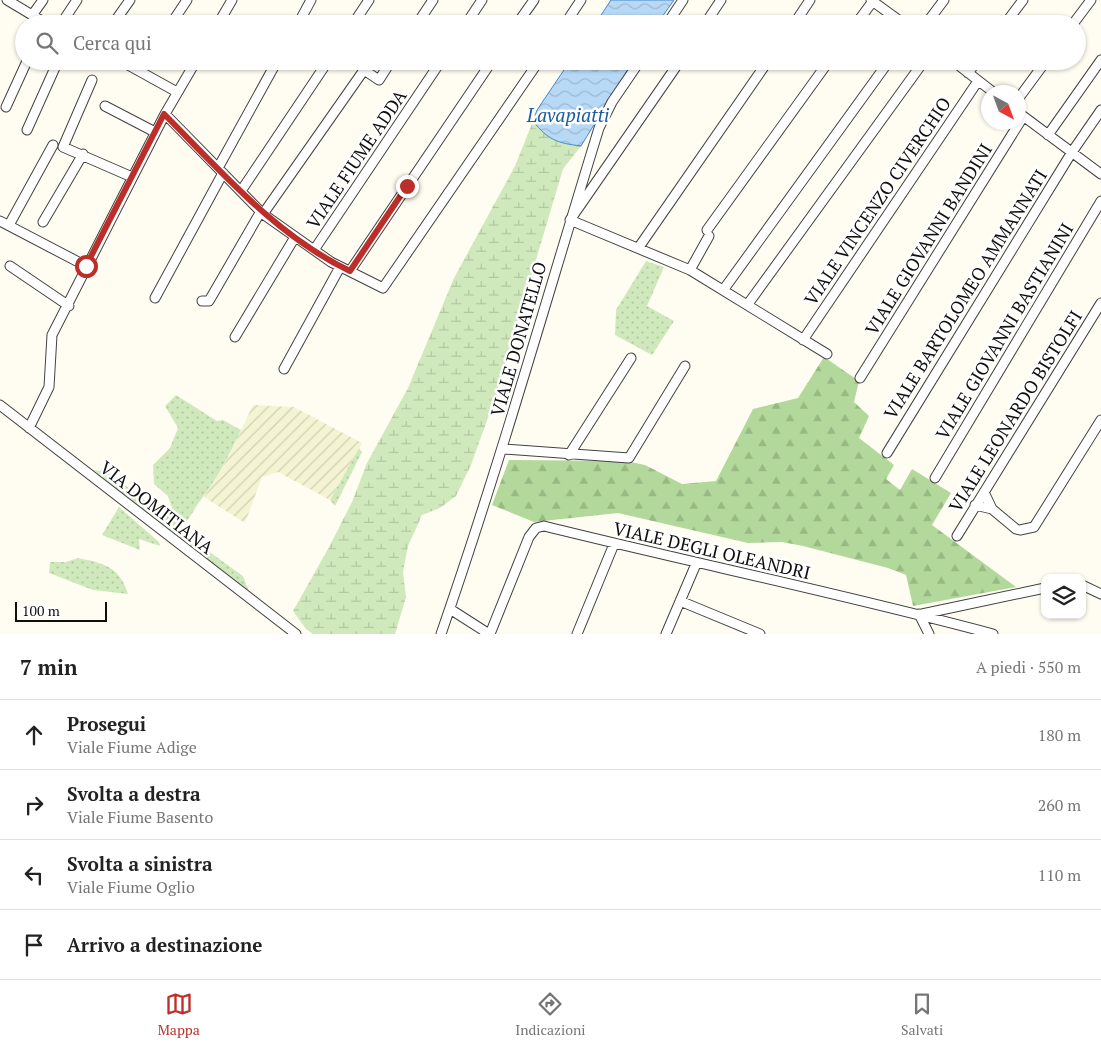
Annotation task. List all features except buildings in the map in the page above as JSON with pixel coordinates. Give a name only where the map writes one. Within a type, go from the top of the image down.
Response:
[{"type":"street","points":[[7,0],[33,14],[43,0]]},
{"type":"street","points":[[67,15],[77,0]]},
{"type":"street","points":[[119,15],[130,0]]},
{"type":"street","points":[[177,15],[187,0]]},
{"type":"street","points":[[223,15],[232,0]]},
{"type":"street","points":[[303,15],[311,0]]},
{"type":"street","points":[[359,15],[369,0]]},
{"type":"street","points":[[423,15],[433,0]]},
{"type":"street","points":[[472,15],[482,0]]},
{"type":"street","points":[[523,15],[534,0]]},
{"type":"street","points":[[571,15],[581,0]]},
{"type":"street","points":[[673,15],[683,0]]},
{"type":"street","points":[[711,15],[721,0]]},
{"type":"street","points":[[800,15],[810,0]]},
{"type":"street","points":[[933,15],[944,0]]},
{"type":"street","points":[[1012,15],[1023,0]]},
{"type":"street","points":[[1080,15],[1091,0]]},
{"type":"street","points":[[862,15],[872,1],[891,15]]},
{"type":"street","points":[[1048,135],[1101,60]]},
{"type":"street","points":[[6,107],[23,70]]},
{"type":"street","points":[[27,130],[54,70]]},
{"type":"street","points":[[138,70],[178,92]]},
{"type":"street","points":[[29,428],[49,387],[52,336],[69,306],[86,266],[164,114],[191,70]]},
{"type":"street","points":[[154,298],[272,70]]},
{"type":"street","points":[[241,191],[322,70]]},
{"type":"street","points":[[202,301],[209,301],[262,213],[364,70],[379,80],[386,70]]},
{"type":"street","name":"VIALE FIUME ADDA","points":[[314,250],[435,70]]},
{"type":"street","points":[[350,271],[486,70]]},
{"type":"street","points":[[164,114],[262,213],[340,267],[383,288],[533,70]]},
{"type":"street","name":"VIALE DONATELLO","points":[[441,634],[503,449],[599,128],[612,102],[634,70]]},
{"type":"street","points":[[674,70],[570,220],[690,270],[724,289],[827,354]]},
{"type":"street","points":[[639,248],[762,70]]},
{"type":"street","points":[[690,270],[708,233],[823,70]]},
{"type":"street","points":[[724,289],[882,70]]},
{"type":"street","points":[[748,304],[917,70]]},
{"type":"street","points":[[964,70],[983,85]]},
{"type":"street","points":[[1026,88],[1039,70]]},
{"type":"street","points":[[92,80],[63,147],[132,176]]},
{"type":"street","name":"VIALE VINCENZO CIVERCHIO","points":[[804,340],[978,81]]},
{"type":"street","points":[[105,106],[155,132]]},
{"type":"street","name":"VIALE BARTOLOMEO AMMANNATI","points":[[887,453],[1072,152],[1101,110]]},
{"type":"street","points":[[1026,119],[1101,174]]},
{"type":"street","name":"VIALE GIOVANNI BANDINI","points":[[860,378],[1012,130]]},
{"type":"street","points":[[9,226],[53,145]]},
{"type":"street","points":[[42,222],[83,154]]},
{"type":"street","name":"VIALE GIOVANNI BASTIANINI","points":[[935,478],[1101,201]]},
{"type":"street","points":[[0,221],[86,266]]},
{"type":"street","points":[[235,337],[295,237]]},
{"type":"street","points":[[10,266],[69,306]]},
{"type":"street","points":[[284,369],[340,267]]},
{"type":"street","name":"VIALE LEONARDO BISTOLFI","points":[[956,536],[1101,303]]},
{"type":"street","points":[[570,455],[631,358]]},
{"type":"street","points":[[503,449],[629,458],[685,366]]},
{"type":"street","name":"VIA DOMITIANA","points":[[0,405],[296,634]]},
{"type":"street","points":[[0,411],[18,419]]},
{"type":"street","points":[[984,492],[992,509],[1016,529],[1034,527],[1101,420]]},
{"type":"street","points":[[975,505],[992,509]]},
{"type":"street","name":"VIALE DEGLI OLEANDRI","points":[[489,634],[529,537],[536,528],[544,526],[696,564],[919,614],[992,634]]},
{"type":"street","points":[[576,634],[614,544]]},
{"type":"street","points":[[666,634],[696,564]]},
{"type":"street","points":[[1086,587],[1101,594]]},
{"type":"street","points":[[929,634],[919,614],[1041,589]]},
{"type":"street","points":[[680,601],[760,634]]},
{"type":"street","points":[[450,609],[489,634]]},
{"type":"green space","points":[[533,121],[543,133],[554,140],[565,144],[581,146],[563,169],[494,401],[471,465],[456,496],[440,508],[422,515],[408,546],[403,572],[406,597],[395,634],[313,634],[306,629],[293,611],[328,549],[352,502],[367,463],[408,388],[454,278],[515,166]]},
{"type":"green space","points":[[646,261],[664,267],[647,306],[674,321],[652,355],[615,335],[616,310]]},
{"type":"green space","points":[[824,357],[859,381],[854,402],[869,416],[859,438],[894,465],[886,479],[900,490],[912,469],[951,493],[932,525],[1016,587],[913,606],[906,575],[888,568],[803,546],[782,542],[748,543],[618,513],[534,522],[492,505],[509,460],[626,461],[645,465],[682,484],[716,481],[753,409],[798,398]]},
{"type":"green space","points":[[176,395],[217,421],[223,420],[241,430],[212,484],[190,517],[181,525],[183,533],[243,576],[250,594],[146,514],[94,470],[107,472],[165,515],[172,508],[168,496],[154,484],[153,465],[170,448],[178,428],[165,406]]},
{"type":"green space","points":[[253,405],[294,407],[362,443],[330,500],[278,472],[262,477],[245,523],[204,497],[229,456]]},
{"type":"green space","points":[[359,448],[362,452],[335,506],[330,500]]},
{"type":"green space","points":[[119,507],[159,542],[160,546],[139,539],[140,550],[102,535]]},
{"type":"green space","points":[[78,558],[103,564],[116,572],[125,585],[128,594],[93,590],[49,573],[50,562],[66,562]]},
{"type":"water","points":[[611,0],[674,0],[663,15],[601,15]]},
{"type":"water","name":"Lavapiatti","points":[[564,70],[627,70],[581,146],[565,144],[554,140],[543,132],[533,121],[537,110]]},
{"type":"route","points":[[86,266],[164,114],[263,214],[331,262],[350,271],[407,186]]}]
